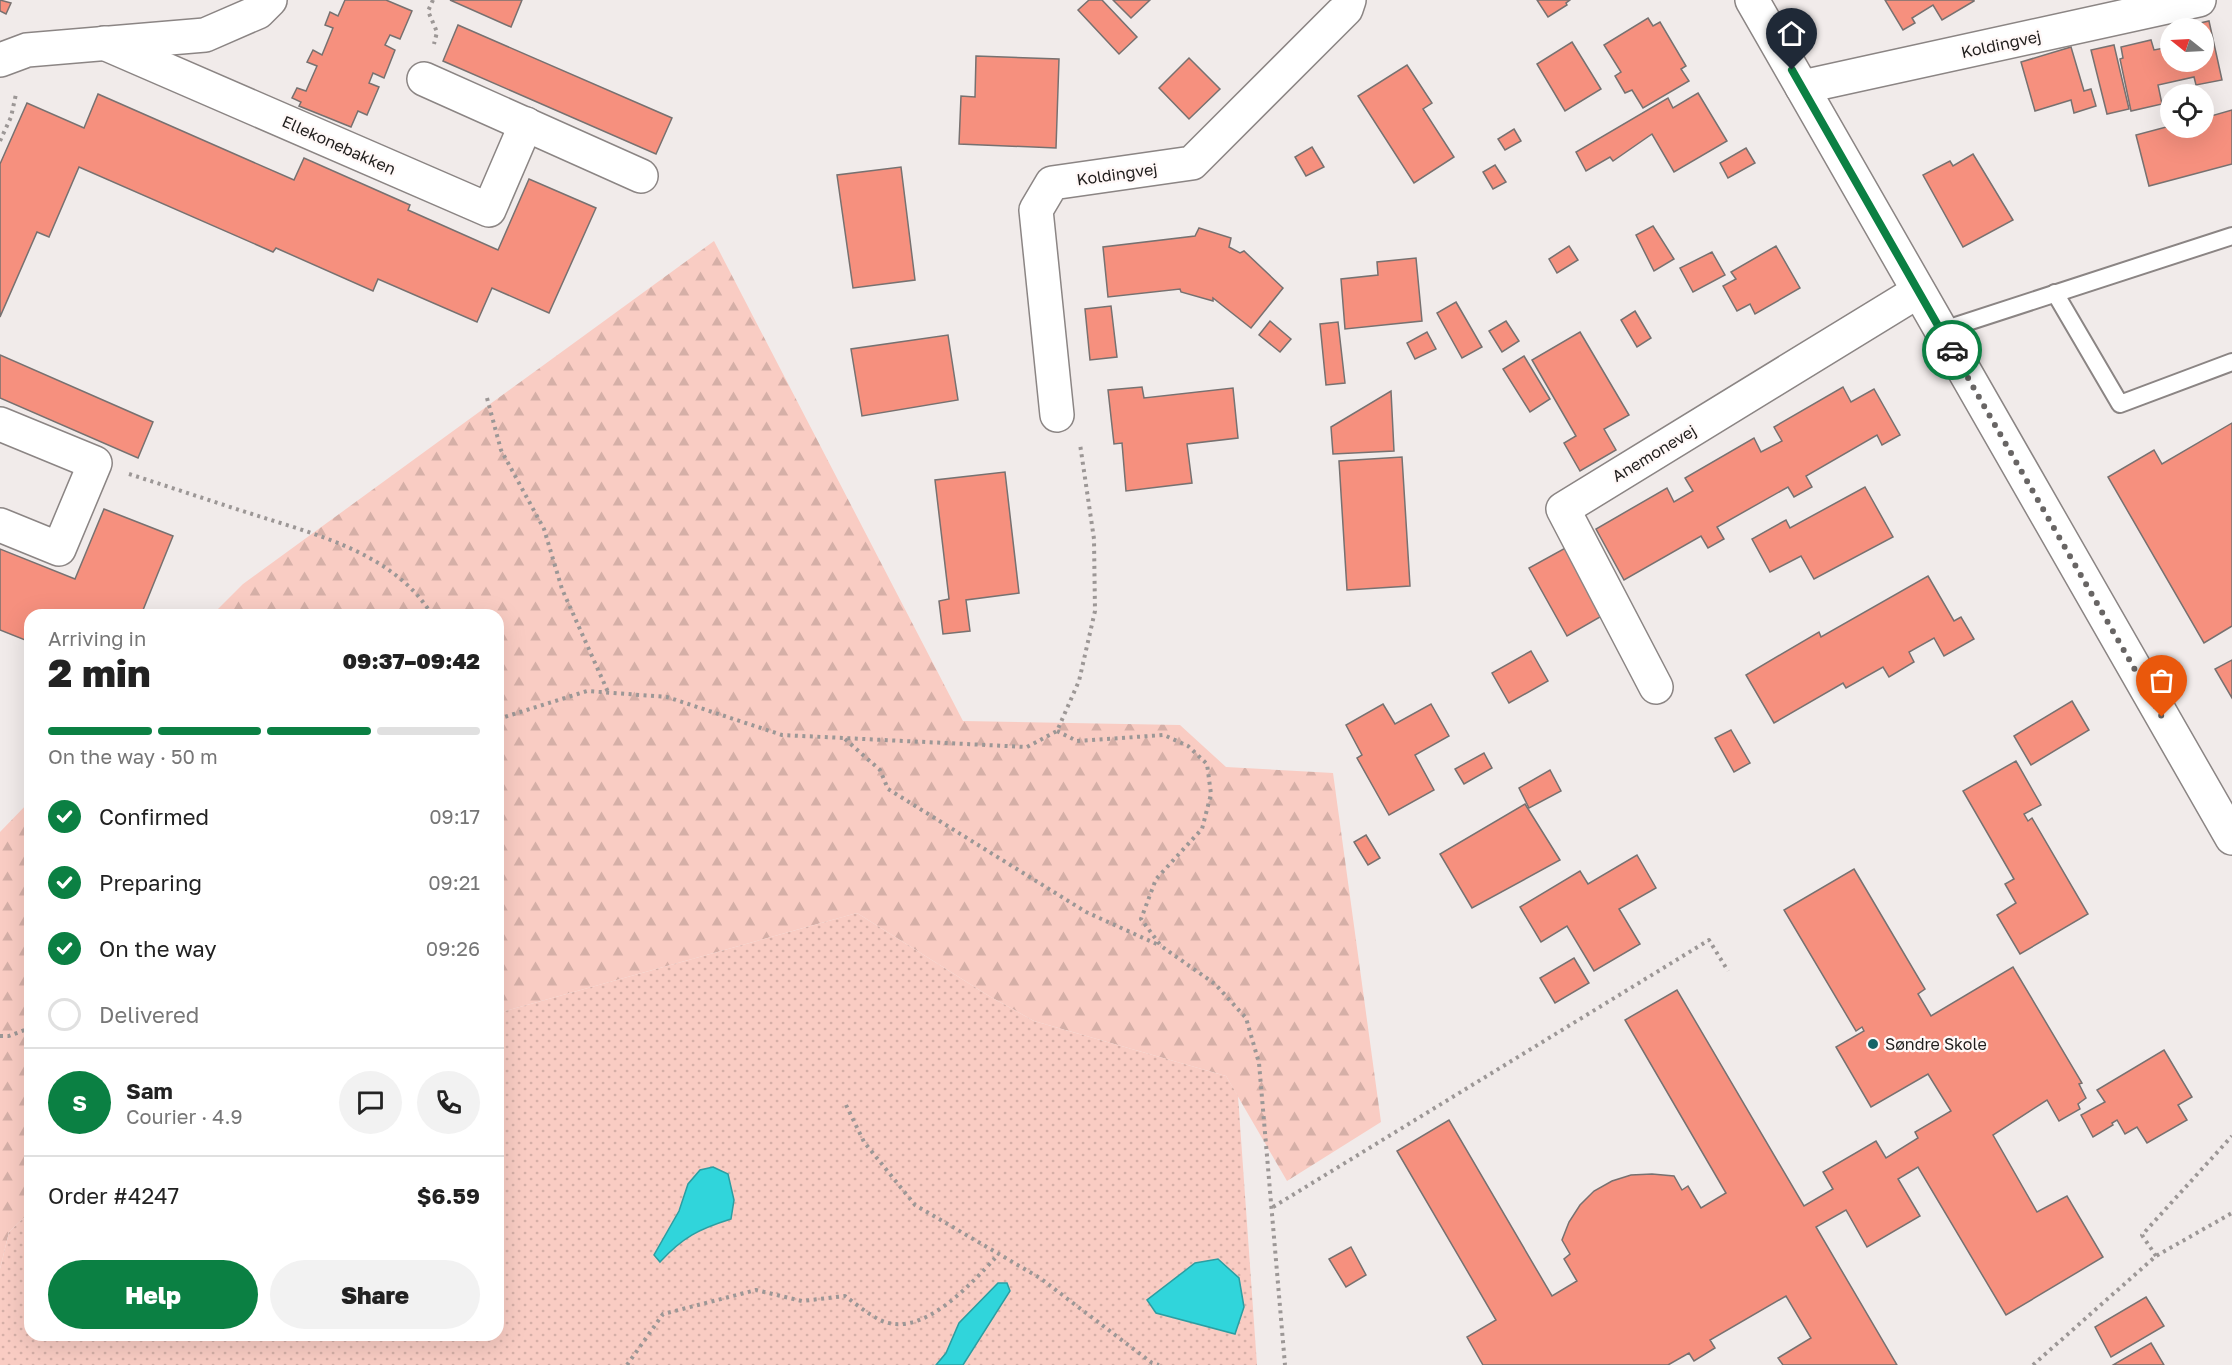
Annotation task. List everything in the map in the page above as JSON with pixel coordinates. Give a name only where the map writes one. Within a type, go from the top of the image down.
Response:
[{"type":"street","name":"Ellekonebakken","points":[[0,60],[27,50],[205,35],[258,12],[270,0]]},
{"type":"street","name":"Koldingvej","points":[[1057,415],[1036,210],[1052,183],[1192,163],[1346,9],[1348,0]]},
{"type":"street","points":[[1752,0],[1917,292],[2232,838]]},
{"type":"street","name":"Koldingvej","points":[[1802,87],[2199,0]]},
{"type":"street","name":"Ellekonebakken","points":[[104,43],[489,210],[526,124]]},
{"type":"street","points":[[424,79],[641,176]]},
{"type":"street","name":"Anemonevej","points":[[1656,687],[1563,509],[1917,292]]},
{"type":"street","points":[[0,424],[95,463],[59,549],[0,525]]},
{"type":"lane","points":[[1940,331],[2232,236]]},
{"type":"lane","points":[[2055,293],[2120,404],[2232,362]]},
{"type":"path","points":[[424,79],[438,32],[428,11],[433,0]]},
{"type":"path","points":[[486,398],[501,450],[544,529],[562,589],[609,693]]},
{"type":"path","points":[[504,717],[587,691],[667,697],[782,735],[1027,747],[1057,731],[1079,681],[1095,611],[1094,539],[1079,436],[1057,415]]},
{"type":"path","points":[[95,463],[335,541],[385,566],[421,597],[428,609]]},
{"type":"path","points":[[1057,731],[1077,741],[1164,735],[1188,746],[1207,764],[1211,794],[1202,829],[1156,879],[1141,919],[1161,946]]},
{"type":"path","points":[[845,738],[880,770],[888,789],[1086,912],[1161,946],[1215,984],[1246,1018],[1259,1063],[1285,1365]]},
{"type":"path","points":[[1272,1208],[1709,940],[1728,971]]},
{"type":"path","points":[[0,1036],[9,1036],[24,1030]]},
{"type":"path","points":[[846,1106],[864,1142],[915,1205],[1040,1278],[1152,1363],[1159,1365]]},
{"type":"path","points":[[2156,1256],[2142,1235],[2232,1136]]},
{"type":"path","points":[[2033,1365],[2156,1256],[2232,1213]]},
{"type":"path","points":[[627,1365],[663,1314],[756,1290],[802,1301],[845,1296],[881,1321],[907,1325],[958,1298],[996,1257]]},
{"type":"green space","points":[[714,241],[963,721],[1180,725],[1226,767],[1333,773],[1381,1122],[1287,1181],[1226,1076],[1034,1021],[989,996],[857,913],[504,1011],[504,609],[218,609],[243,584]]},
{"type":"green space","points":[[24,807],[24,1218],[9,1232],[0,1269],[0,832]]},
{"type":"green space","points":[[857,913],[989,996],[1034,1021],[1226,1076],[1238,1096],[1257,1365],[0,1365],[0,1269],[9,1232],[24,1218],[24,1341],[504,1341],[504,1011]]},
{"type":"water","points":[[713,1167],[728,1174],[734,1200],[731,1219],[692,1235],[676,1246],[660,1262],[654,1255],[679,1211],[688,1184],[700,1170]]},
{"type":"water","points":[[1218,1259],[1239,1278],[1244,1307],[1235,1334],[1156,1313],[1147,1300],[1195,1263]]},
{"type":"water","points":[[998,1283],[1007,1283],[1010,1291],[963,1365],[936,1365],[946,1353],[959,1323]]},
{"type":"building","points":[[0,0],[11,3],[6,14],[0,11]]},
{"type":"building","points":[[345,0],[386,0],[412,11],[400,39],[390,35],[385,45],[395,50],[384,78],[373,73],[369,83],[379,87],[367,115],[358,111],[351,127],[299,106],[301,102],[292,98],[297,88],[306,91],[317,66],[307,62],[313,50],[322,55],[333,28],[325,25],[330,12],[338,16]]},
{"type":"building","points":[[450,0],[522,0],[511,27]]},
{"type":"building","points":[[1089,0],[1102,0],[1137,37],[1119,54],[1078,10]]},
{"type":"building","points":[[1113,0],[1150,0],[1131,18]]},
{"type":"building","points":[[1537,0],[1570,0],[1566,3],[1567,5],[1548,17]]},
{"type":"building","points":[[1885,0],[1974,1],[1942,20],[1933,5],[1912,18],[1915,23],[1903,30]]},
{"type":"building","points":[[1648,18],[1653,26],[1660,22],[1686,66],[1681,69],[1689,81],[1643,108],[1632,90],[1625,93],[1615,76],[1621,72],[1604,45]]},
{"type":"building","points":[[458,25],[672,118],[656,154],[443,61]]},
{"type":"building","points":[[2151,40],[2154,50],[2160,49],[2160,72],[2214,72],[2214,44],[2222,80],[2196,84],[2194,77],[2160,84],[2158,85],[2160,104],[2131,111],[2120,59],[2123,58],[2121,47]]},
{"type":"building","points":[[1572,42],[1601,89],[1565,111],[1537,64]]},
{"type":"building","points":[[2114,45],[2129,109],[2107,114],[2091,50]]},
{"type":"building","points":[[2071,47],[2084,91],[2091,89],[2096,106],[2074,113],[2071,100],[2035,111],[2021,62]]},
{"type":"building","points":[[976,56],[1059,59],[1056,148],[959,144],[961,96],[975,97]]},
{"type":"building","points":[[1189,58],[1220,89],[1189,119],[1159,88]]},
{"type":"building","points":[[1407,65],[1432,103],[1423,109],[1454,157],[1414,183],[1358,96]]},
{"type":"building","points":[[1698,93],[1727,141],[1674,172],[1652,134],[1613,161],[1610,157],[1586,171],[1576,152],[1668,98],[1673,108]]},
{"type":"building","points":[[98,94],[294,180],[304,158],[410,205],[408,210],[498,250],[529,179],[596,208],[549,313],[492,288],[477,322],[378,279],[373,291],[276,248],[273,252],[79,167],[49,237],[37,232],[0,317],[0,164],[27,103],[84,128]]},
{"type":"building","points":[[2232,110],[2232,164],[2149,186],[2136,135],[2160,129],[2160,138],[2214,138],[2214,115]]},
{"type":"building","points":[[1514,129],[1521,141],[1505,150],[1498,139]]},
{"type":"building","points":[[1312,147],[1324,167],[1306,176],[1295,157]]},
{"type":"building","points":[[1746,148],[1755,163],[1728,178],[1720,163]]},
{"type":"building","points":[[1973,154],[2013,220],[1963,247],[1923,175],[1950,161],[1953,166]]},
{"type":"building","points":[[1495,165],[1506,182],[1493,189],[1483,172]]},
{"type":"building","points":[[901,167],[915,280],[853,288],[837,175]]},
{"type":"building","points":[[1653,226],[1674,259],[1654,271],[1636,235]]},
{"type":"building","points":[[1199,228],[1231,238],[1229,247],[1240,253],[1244,251],[1283,288],[1251,328],[1213,298],[1213,301],[1181,292],[1180,289],[1108,297],[1103,247],[1195,236]]},
{"type":"building","points":[[1569,246],[1578,260],[1557,273],[1549,259]]},
{"type":"building","points":[[1776,246],[1800,288],[1755,314],[1750,304],[1737,311],[1723,286],[1736,279],[1731,272]]},
{"type":"building","points":[[1712,252],[1725,275],[1693,292],[1680,268]]},
{"type":"building","points":[[1416,258],[1422,321],[1345,329],[1341,279],[1378,275],[1377,262]]},
{"type":"building","points":[[1456,302],[1482,347],[1462,358],[1437,313]]},
{"type":"building","points":[[1111,306],[1117,357],[1090,360],[1085,309]]},
{"type":"building","points":[[1635,311],[1651,338],[1637,347],[1621,320]]},
{"type":"building","points":[[1270,321],[1291,339],[1280,352],[1259,335]]},
{"type":"building","points":[[1506,321],[1519,341],[1502,352],[1489,331]]},
{"type":"building","points":[[1338,322],[1345,383],[1326,385],[1320,324]]},
{"type":"building","points":[[1427,332],[1436,349],[1415,359],[1407,343]]},
{"type":"building","points":[[1580,332],[1629,415],[1604,429],[1616,450],[1580,471],[1564,443],[1576,436],[1532,360]]},
{"type":"building","points":[[948,335],[958,400],[862,416],[851,349]]},
{"type":"building","points":[[0,355],[153,422],[138,458],[0,398]]},
{"type":"building","points":[[1524,356],[1550,399],[1530,412],[1503,369]]},
{"type":"building","points":[[1142,387],[1144,398],[1233,388],[1238,438],[1187,444],[1192,483],[1126,491],[1122,443],[1114,444],[1108,390]]},
{"type":"building","points":[[1843,387],[1851,402],[1874,389],[1900,435],[1882,445],[1877,435],[1806,476],[1812,487],[1794,497],[1788,487],[1717,527],[1724,539],[1708,548],[1701,536],[1624,580],[1596,529],[1667,488],[1674,502],[1693,491],[1685,478],[1754,438],[1761,452],[1782,441],[1774,427]]},
{"type":"building","points":[[1391,391],[1394,451],[1333,454],[1331,427]]},
{"type":"building","points":[[2232,423],[2232,626],[2204,643],[2108,477],[2154,450],[2162,464]]},
{"type":"building","points":[[1402,457],[1410,586],[1347,590],[1339,461]]},
{"type":"building","points":[[1005,472],[1019,593],[966,600],[970,631],[943,634],[939,601],[949,599],[935,480]]},
{"type":"building","points":[[1865,487],[1893,537],[1814,579],[1801,556],[1770,572],[1752,539],[1786,520],[1790,528]]},
{"type":"building","points":[[104,509],[173,536],[143,609],[24,609],[24,640],[0,630],[0,549],[75,579]]},
{"type":"building","points":[[1569,546],[1607,613],[1567,636],[1529,568]]},
{"type":"building","points":[[1928,576],[1954,621],[1961,617],[1974,639],[1944,656],[1934,638],[1909,652],[1914,662],[1889,677],[1883,667],[1846,688],[1843,683],[1774,723],[1746,675],[1819,632],[1821,637]]},
{"type":"building","points":[[1531,651],[1548,681],[1509,703],[1492,673]]},
{"type":"building","points":[[2232,660],[2232,698],[2215,669]]},
{"type":"building","points":[[2072,701],[2089,730],[2031,765],[2014,736]]},
{"type":"building","points":[[1383,704],[1395,724],[1431,704],[1449,736],[1415,755],[1434,790],[1389,815],[1357,758],[1362,755],[1346,725]]},
{"type":"building","points":[[1731,730],[1750,763],[1734,772],[1715,738]]},
{"type":"building","points":[[1484,753],[1492,768],[1464,784],[1455,769]]},
{"type":"building","points":[[2016,761],[2041,805],[2024,814],[2028,821],[2032,818],[2088,914],[2020,954],[1997,915],[2016,903],[2005,884],[2014,879],[1963,791]]},
{"type":"building","points":[[1550,770],[1561,791],[1529,808],[1519,788]]},
{"type":"building","points":[[1525,804],[1560,860],[1472,908],[1440,854]]},
{"type":"building","points":[[1366,835],[1380,858],[1368,865],[1354,842]]},
{"type":"building","points":[[1637,855],[1656,888],[1619,909],[1640,944],[1594,971],[1567,926],[1541,942],[1520,907],[1580,871],[1588,884]]},
{"type":"building","points":[[1854,869],[1925,989],[1918,994],[1931,1016],[2013,967],[2082,1083],[2079,1084],[2086,1098],[2078,1104],[2080,1109],[2059,1121],[2047,1100],[1993,1135],[2037,1212],[2067,1196],[2103,1257],[2006,1315],[1918,1167],[1898,1179],[1920,1216],[1867,1247],[1846,1210],[1816,1227],[1897,1365],[1783,1365],[1778,1358],[1811,1338],[1786,1296],[1710,1340],[1715,1348],[1694,1361],[1689,1353],[1668,1365],[1483,1365],[1467,1337],[1496,1320],[1397,1151],[1449,1120],[1552,1296],[1577,1281],[1564,1259],[1570,1254],[1562,1240],[1569,1222],[1580,1205],[1594,1191],[1612,1181],[1631,1175],[1652,1174],[1674,1176],[1682,1190],[1688,1186],[1701,1208],[1726,1193],[1625,1020],[1677,990],[1804,1206],[1833,1189],[1823,1172],[1876,1141],[1886,1158],[1918,1138],[1915,1132],[1951,1111],[1928,1074],[1871,1107],[1836,1047],[1864,1031],[1862,1027],[1856,1031],[1784,910]]},
{"type":"building","points":[[1574,958],[1589,983],[1555,1003],[1540,978]]},
{"type":"building","points":[[2164,1050],[2192,1097],[2178,1105],[2187,1120],[2147,1143],[2137,1127],[2125,1134],[2117,1120],[2093,1137],[2081,1115],[2105,1102],[2097,1090]]},
{"type":"building","points":[[1351,1247],[1366,1275],[1346,1287],[1329,1259]]},
{"type":"building","points":[[2146,1297],[2164,1326],[2111,1357],[2095,1327]]},
{"type":"building","points":[[2151,1343],[2164,1365],[2113,1365]]},
{"type":"way so far","points":[[1952,350],[2162,717]]},
{"type":"place","name":"Søndre Skole","points":[[1873,1044]]},
{"type":"route","points":[[1792,70],[1952,350]]}]
